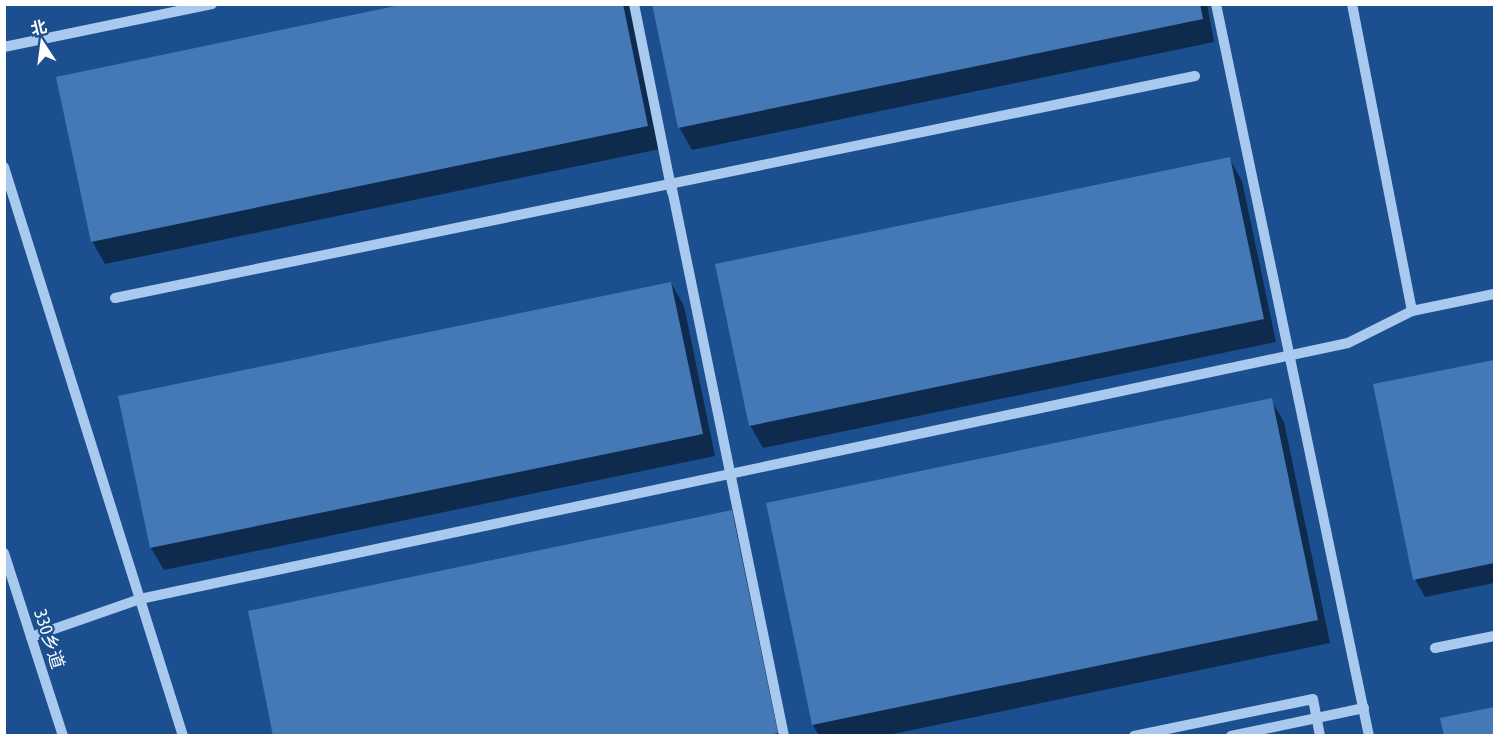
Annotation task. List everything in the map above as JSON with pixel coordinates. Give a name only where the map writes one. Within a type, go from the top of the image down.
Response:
[{"type":"street","points":[[4,47],[212,4]]},
{"type":"street","points":[[634,4],[783,735]]},
{"type":"street","points":[[1216,4],[1369,735]]},
{"type":"street","points":[[1352,4],[1412,311]]},
{"type":"street","points":[[115,298],[1195,76]]},
{"type":"street","points":[[4,167],[183,735]]},
{"type":"street","points":[[673,196],[783,735]]},
{"type":"street","points":[[31,637],[140,599],[1348,343],[1412,311],[1494,294]]},
{"type":"street","name":"330乡道","points":[[4,553],[63,735]]},
{"type":"street","points":[[1435,648],[1494,636]]},
{"type":"street","points":[[1134,735],[1313,699],[1320,735]]},
{"type":"street","points":[[1231,735],[1364,708]]},
{"type":"building","points":[[405,4],[623,4],[648,126],[91,242],[56,77]]},
{"type":"building","points":[[652,4],[1200,4],[1203,19],[678,128]]},
{"type":"building","points":[[1230,157],[1264,319],[749,426],[715,264]]},
{"type":"building","points":[[671,282],[703,434],[150,548],[118,396]]},
{"type":"building","points":[[1494,360],[1494,563],[1413,580],[1373,384]]},
{"type":"building","points":[[1272,398],[1318,620],[812,725],[766,503]]},
{"type":"building","points":[[732,510],[778,733],[766,736],[273,736],[248,611]]},
{"type":"building","points":[[1494,707],[1494,736],[1444,736],[1440,718]]}]
